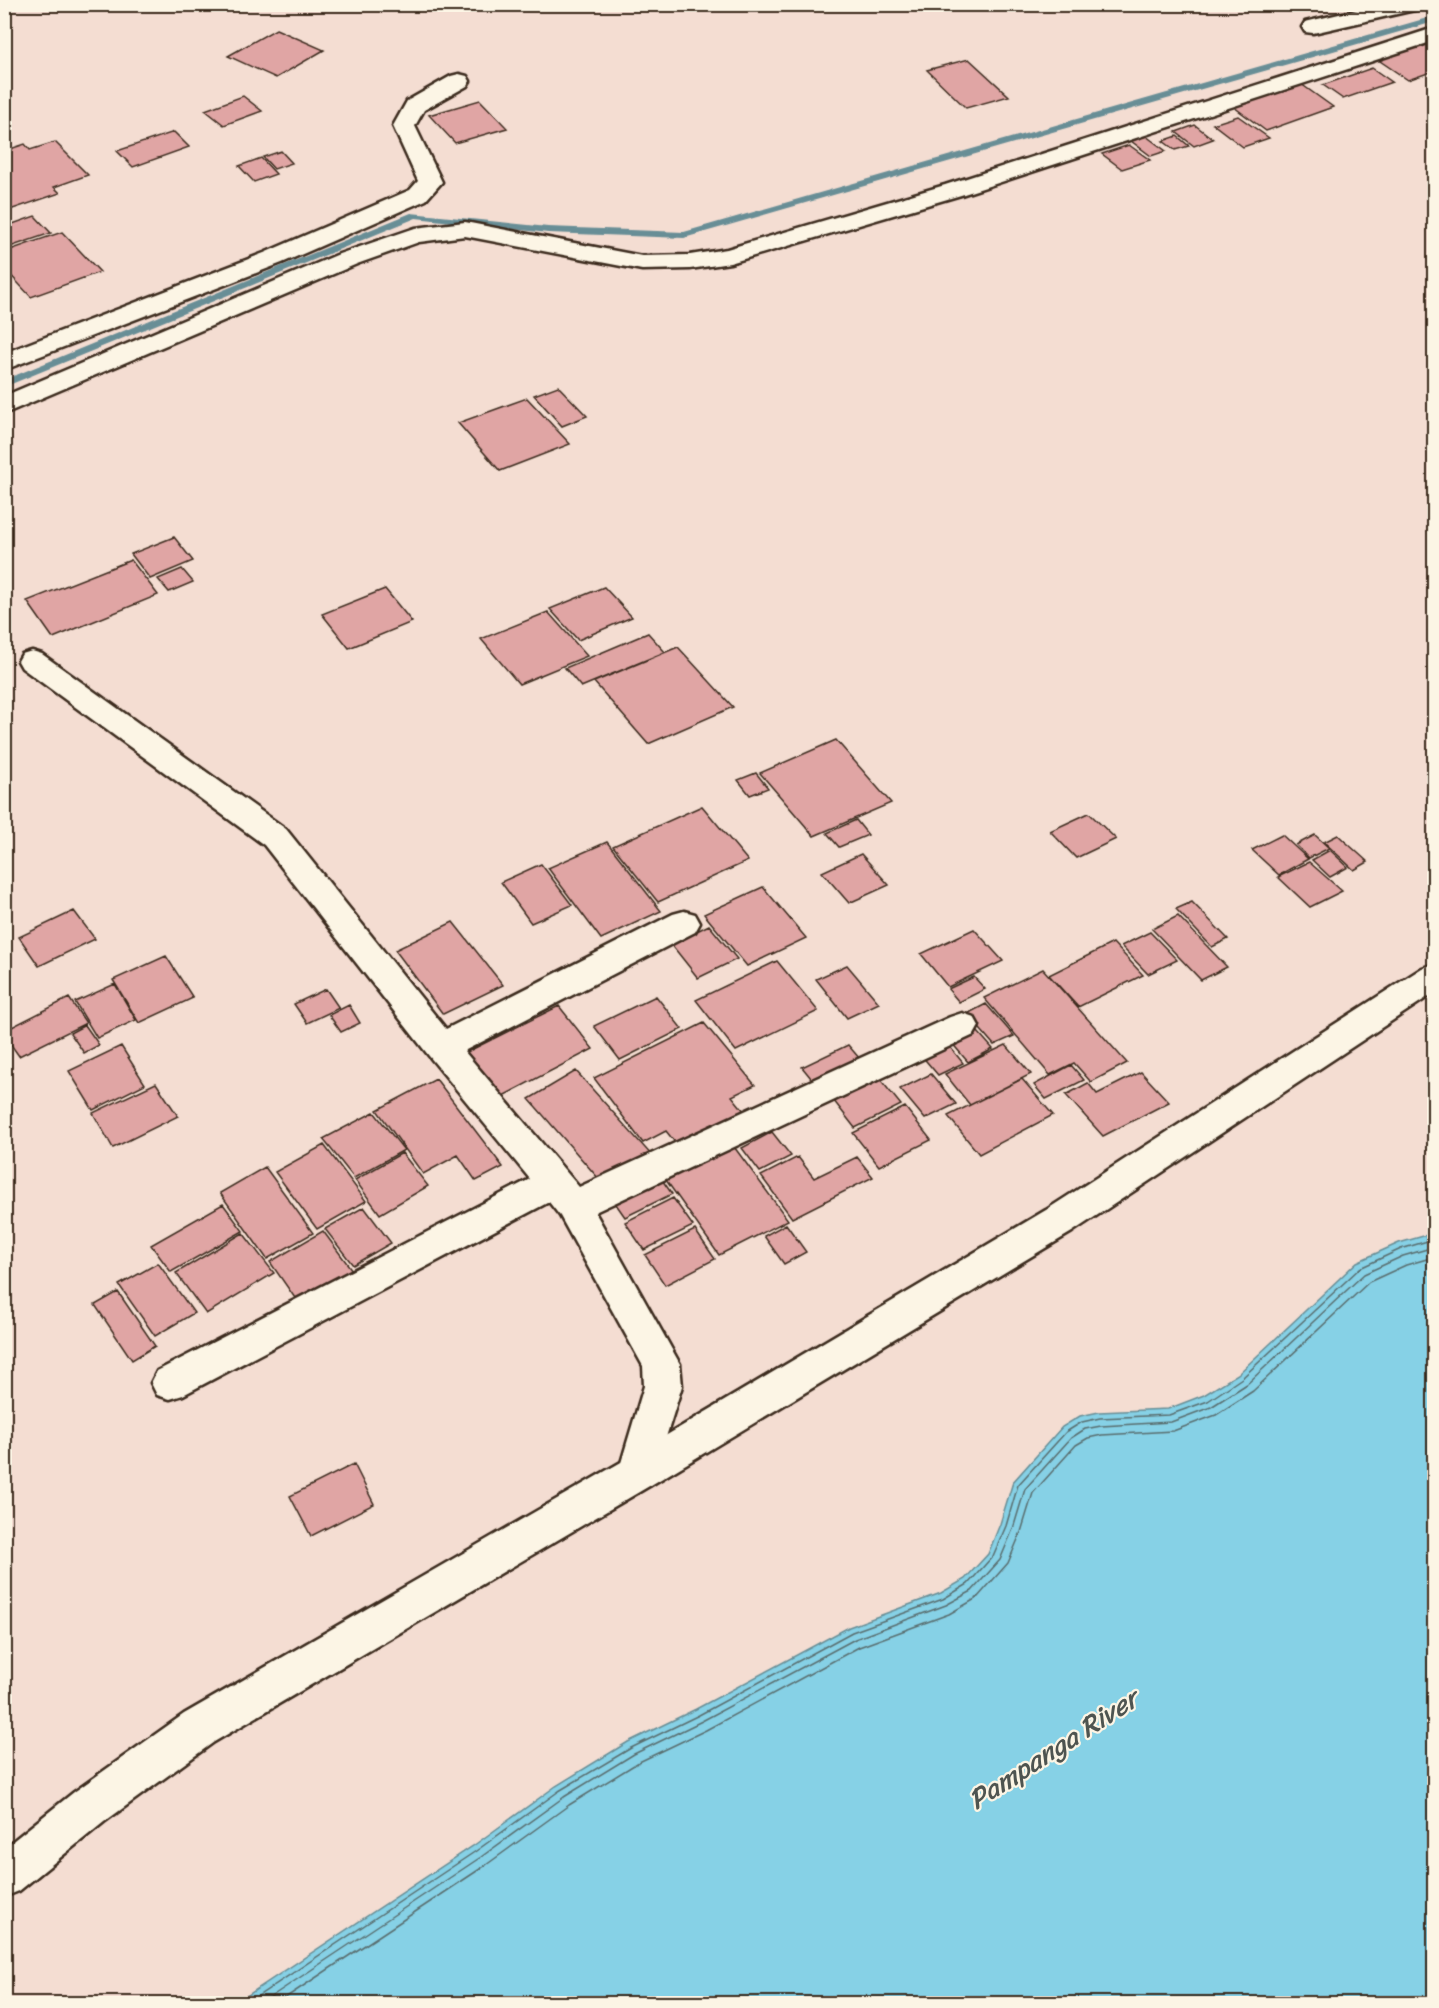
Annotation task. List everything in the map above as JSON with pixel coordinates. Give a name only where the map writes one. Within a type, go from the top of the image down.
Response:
[{"type":"street","points":[[1313,27],[1402,11],[1431,34]]},
{"type":"street","points":[[4,406],[348,259],[415,235],[465,229],[642,263],[690,262],[730,256],[953,190],[1431,34]]},
{"type":"street","points":[[44,390],[10,360],[273,258],[418,195],[430,182],[404,126],[415,106],[459,81]]},
{"type":"street","points":[[32,661],[275,837],[441,1047],[563,1195],[661,1364],[663,1386],[637,1473]]},
{"type":"street","points":[[441,1047],[684,923]]},
{"type":"street","points":[[4,1876],[89,1807],[199,1728],[637,1473],[1059,1221],[1434,977]]},
{"type":"street","points":[[170,1383],[563,1195],[962,1026]]},
{"type":"water","name":"Pampanga River","points":[[1434,1233],[1434,2003],[236,2003],[473,1846],[556,1786],[628,1742],[696,1709],[849,1627],[941,1593],[965,1579],[988,1554],[1013,1482],[1062,1427],[1080,1416],[1099,1412],[1168,1409],[1204,1395],[1238,1374],[1357,1262],[1399,1243]]},
{"type":"building","points":[[276,29],[324,50],[276,78],[228,56]]},
{"type":"building","points":[[1434,39],[1434,71],[1408,80],[1377,59]]},
{"type":"building","points":[[969,59],[1009,96],[966,108],[927,70]]},
{"type":"building","points":[[1372,68],[1392,82],[1343,99],[1323,85]]},
{"type":"building","points":[[1301,84],[1333,107],[1266,131],[1234,107]]},
{"type":"building","points":[[243,96],[262,111],[224,125],[205,110]]},
{"type":"building","points":[[480,100],[507,128],[455,143],[429,115]]},
{"type":"building","points":[[1238,116],[1269,138],[1243,147],[1213,124]]},
{"type":"building","points":[[1195,125],[1213,139],[1194,146],[1176,132]]},
{"type":"building","points":[[174,132],[189,147],[133,167],[117,151]]},
{"type":"building","points":[[1146,136],[1166,151],[1151,156],[1131,141]]},
{"type":"building","points":[[1177,136],[1189,146],[1175,150],[1163,141]]},
{"type":"building","points":[[55,142],[88,175],[54,187],[60,193],[4,212],[4,151],[25,144],[30,150]]},
{"type":"building","points":[[1129,145],[1150,160],[1122,169],[1102,154]]},
{"type":"building","points":[[281,151],[292,163],[274,169],[263,157]]},
{"type":"building","points":[[261,158],[276,174],[254,182],[239,166]]},
{"type":"building","points":[[35,216],[51,233],[4,249],[4,227]]},
{"type":"building","points":[[62,232],[100,272],[31,297],[4,268],[4,252]]},
{"type":"building","points":[[558,386],[587,416],[562,426],[534,395]]},
{"type":"building","points":[[527,398],[570,444],[500,471],[458,423]]},
{"type":"building","points":[[174,537],[193,561],[150,579],[131,554]]},
{"type":"building","points":[[131,560],[158,595],[53,638],[27,601]]},
{"type":"building","points":[[182,569],[193,582],[169,592],[158,579]]},
{"type":"building","points":[[604,587],[632,617],[578,640],[550,609]]},
{"type":"building","points":[[385,589],[412,622],[349,648],[322,614]]},
{"type":"building","points":[[548,612],[587,656],[519,684],[481,639]]},
{"type":"building","points":[[648,633],[665,652],[581,687],[565,668]]},
{"type":"building","points":[[678,647],[733,707],[648,744],[594,682]]},
{"type":"building","points":[[836,740],[891,803],[814,836],[760,773]]},
{"type":"building","points":[[756,773],[768,788],[750,795],[738,780]]},
{"type":"building","points":[[702,806],[748,861],[658,902],[613,846]]},
{"type":"building","points":[[1089,813],[1116,839],[1076,858],[1050,831]]},
{"type":"building","points":[[856,820],[868,835],[839,847],[827,833]]},
{"type":"building","points":[[1282,835],[1308,859],[1279,875],[1252,850]]},
{"type":"building","points":[[1315,835],[1329,848],[1309,858],[1296,845]]},
{"type":"building","points":[[1338,835],[1368,862],[1354,870],[1324,842]]},
{"type":"building","points":[[607,842],[661,911],[601,939],[548,868]]},
{"type":"building","points":[[1330,850],[1348,867],[1330,877],[1312,860]]},
{"type":"building","points":[[861,854],[889,885],[849,903],[822,872]]},
{"type":"building","points":[[1309,862],[1342,891],[1310,907],[1278,877]]},
{"type":"building","points":[[541,864],[572,905],[531,923],[501,882]]},
{"type":"building","points":[[763,887],[806,938],[747,966],[704,914]]},
{"type":"building","points":[[1192,902],[1228,939],[1212,947],[1176,909]]},
{"type":"building","points":[[74,911],[95,939],[39,966],[19,937]]},
{"type":"building","points":[[1178,916],[1227,967],[1201,980],[1152,929]]},
{"type":"building","points":[[453,922],[503,985],[443,1014],[395,950]]},
{"type":"building","points":[[709,925],[737,959],[698,978],[671,944]]},
{"type":"building","points":[[974,929],[1003,961],[948,987],[921,954]]},
{"type":"building","points":[[1150,932],[1177,960],[1148,974],[1121,946]]},
{"type":"building","points":[[1113,943],[1143,975],[1078,1007],[1049,975]]},
{"type":"building","points":[[166,956],[193,998],[139,1023],[113,980]]},
{"type":"building","points":[[777,961],[818,1011],[736,1051],[696,1000]]},
{"type":"building","points":[[847,965],[879,1003],[847,1018],[816,979]]},
{"type":"building","points":[[1043,969],[1127,1063],[1091,1082],[1074,1063],[1050,1075],[984,998]]},
{"type":"building","points":[[974,977],[985,989],[959,1002],[948,989]]},
{"type":"building","points":[[115,984],[136,1020],[97,1038],[75,1002]]},
{"type":"building","points":[[326,989],[339,1008],[307,1023],[294,1004]]},
{"type":"building","points":[[656,996],[682,1029],[620,1060],[594,1026]]},
{"type":"building","points":[[69,998],[86,1023],[19,1056],[4,1035],[4,1031]]},
{"type":"building","points":[[986,1004],[1014,1036],[994,1045],[967,1014]]},
{"type":"building","points":[[349,1005],[360,1023],[341,1032],[329,1015]]},
{"type":"building","points":[[559,1006],[593,1049],[499,1098],[465,1053]]},
{"type":"building","points":[[704,1023],[755,1085],[732,1096],[749,1117],[682,1151],[666,1131],[643,1143],[594,1078]]},
{"type":"building","points":[[970,1023],[993,1049],[968,1062],[945,1035]]},
{"type":"building","points":[[85,1025],[99,1045],[84,1053],[70,1033]]},
{"type":"building","points":[[941,1036],[963,1063],[938,1075],[915,1048]]},
{"type":"building","points":[[848,1045],[866,1066],[820,1089],[802,1067]]},
{"type":"building","points":[[1006,1045],[1031,1074],[970,1105],[945,1074]]},
{"type":"building","points":[[121,1046],[145,1084],[93,1110],[69,1071]]},
{"type":"building","points":[[1071,1065],[1084,1080],[1046,1099],[1034,1085]]},
{"type":"building","points":[[576,1071],[654,1158],[606,1187],[529,1099]]},
{"type":"building","points":[[1141,1072],[1169,1102],[1103,1136],[1066,1095],[1088,1083],[1097,1094]]},
{"type":"building","points":[[875,1073],[901,1105],[855,1128],[830,1096]]},
{"type":"building","points":[[931,1074],[956,1104],[925,1119],[900,1089]]},
{"type":"building","points":[[436,1079],[503,1167],[476,1181],[458,1155],[423,1174],[377,1110]]},
{"type":"building","points":[[1022,1079],[1053,1115],[979,1154],[948,1116]]},
{"type":"building","points":[[156,1083],[178,1116],[113,1148],[93,1113]]},
{"type":"building","points":[[905,1107],[931,1140],[879,1166],[853,1133]]},
{"type":"building","points":[[374,1112],[404,1150],[354,1178],[323,1139]]},
{"type":"building","points":[[772,1132],[791,1156],[760,1172],[742,1148]]},
{"type":"building","points":[[729,1140],[788,1220],[719,1255],[661,1173]]},
{"type":"building","points":[[324,1145],[366,1201],[317,1229],[275,1172]]},
{"type":"building","points":[[402,1153],[428,1186],[380,1214],[355,1180]]},
{"type":"building","points":[[798,1157],[814,1178],[857,1157],[873,1177],[792,1218],[761,1176]]},
{"type":"building","points":[[265,1167],[313,1233],[267,1259],[220,1193]]},
{"type":"building","points":[[658,1174],[672,1194],[625,1217],[611,1197]]},
{"type":"building","points":[[673,1198],[693,1226],[644,1250],[625,1222]]},
{"type":"building","points":[[223,1204],[243,1231],[171,1272],[151,1245]]},
{"type":"building","points":[[364,1207],[391,1243],[353,1265],[325,1229]]},
{"type":"building","points":[[786,1224],[806,1252],[784,1264],[764,1236]]},
{"type":"building","points":[[695,1230],[715,1259],[665,1285],[645,1255]]},
{"type":"building","points":[[323,1231],[352,1270],[297,1301],[270,1262]]},
{"type":"building","points":[[243,1233],[274,1273],[206,1314],[176,1273]]},
{"type":"building","points":[[158,1263],[194,1313],[155,1336],[119,1285]]},
{"type":"building","points":[[118,1292],[155,1346],[132,1360],[95,1305]]},
{"type":"building","points":[[354,1464],[374,1504],[311,1536],[290,1496]]},
{"type":"waterway","points":[[4,384],[415,215],[548,230],[684,235],[1434,19]]}]
